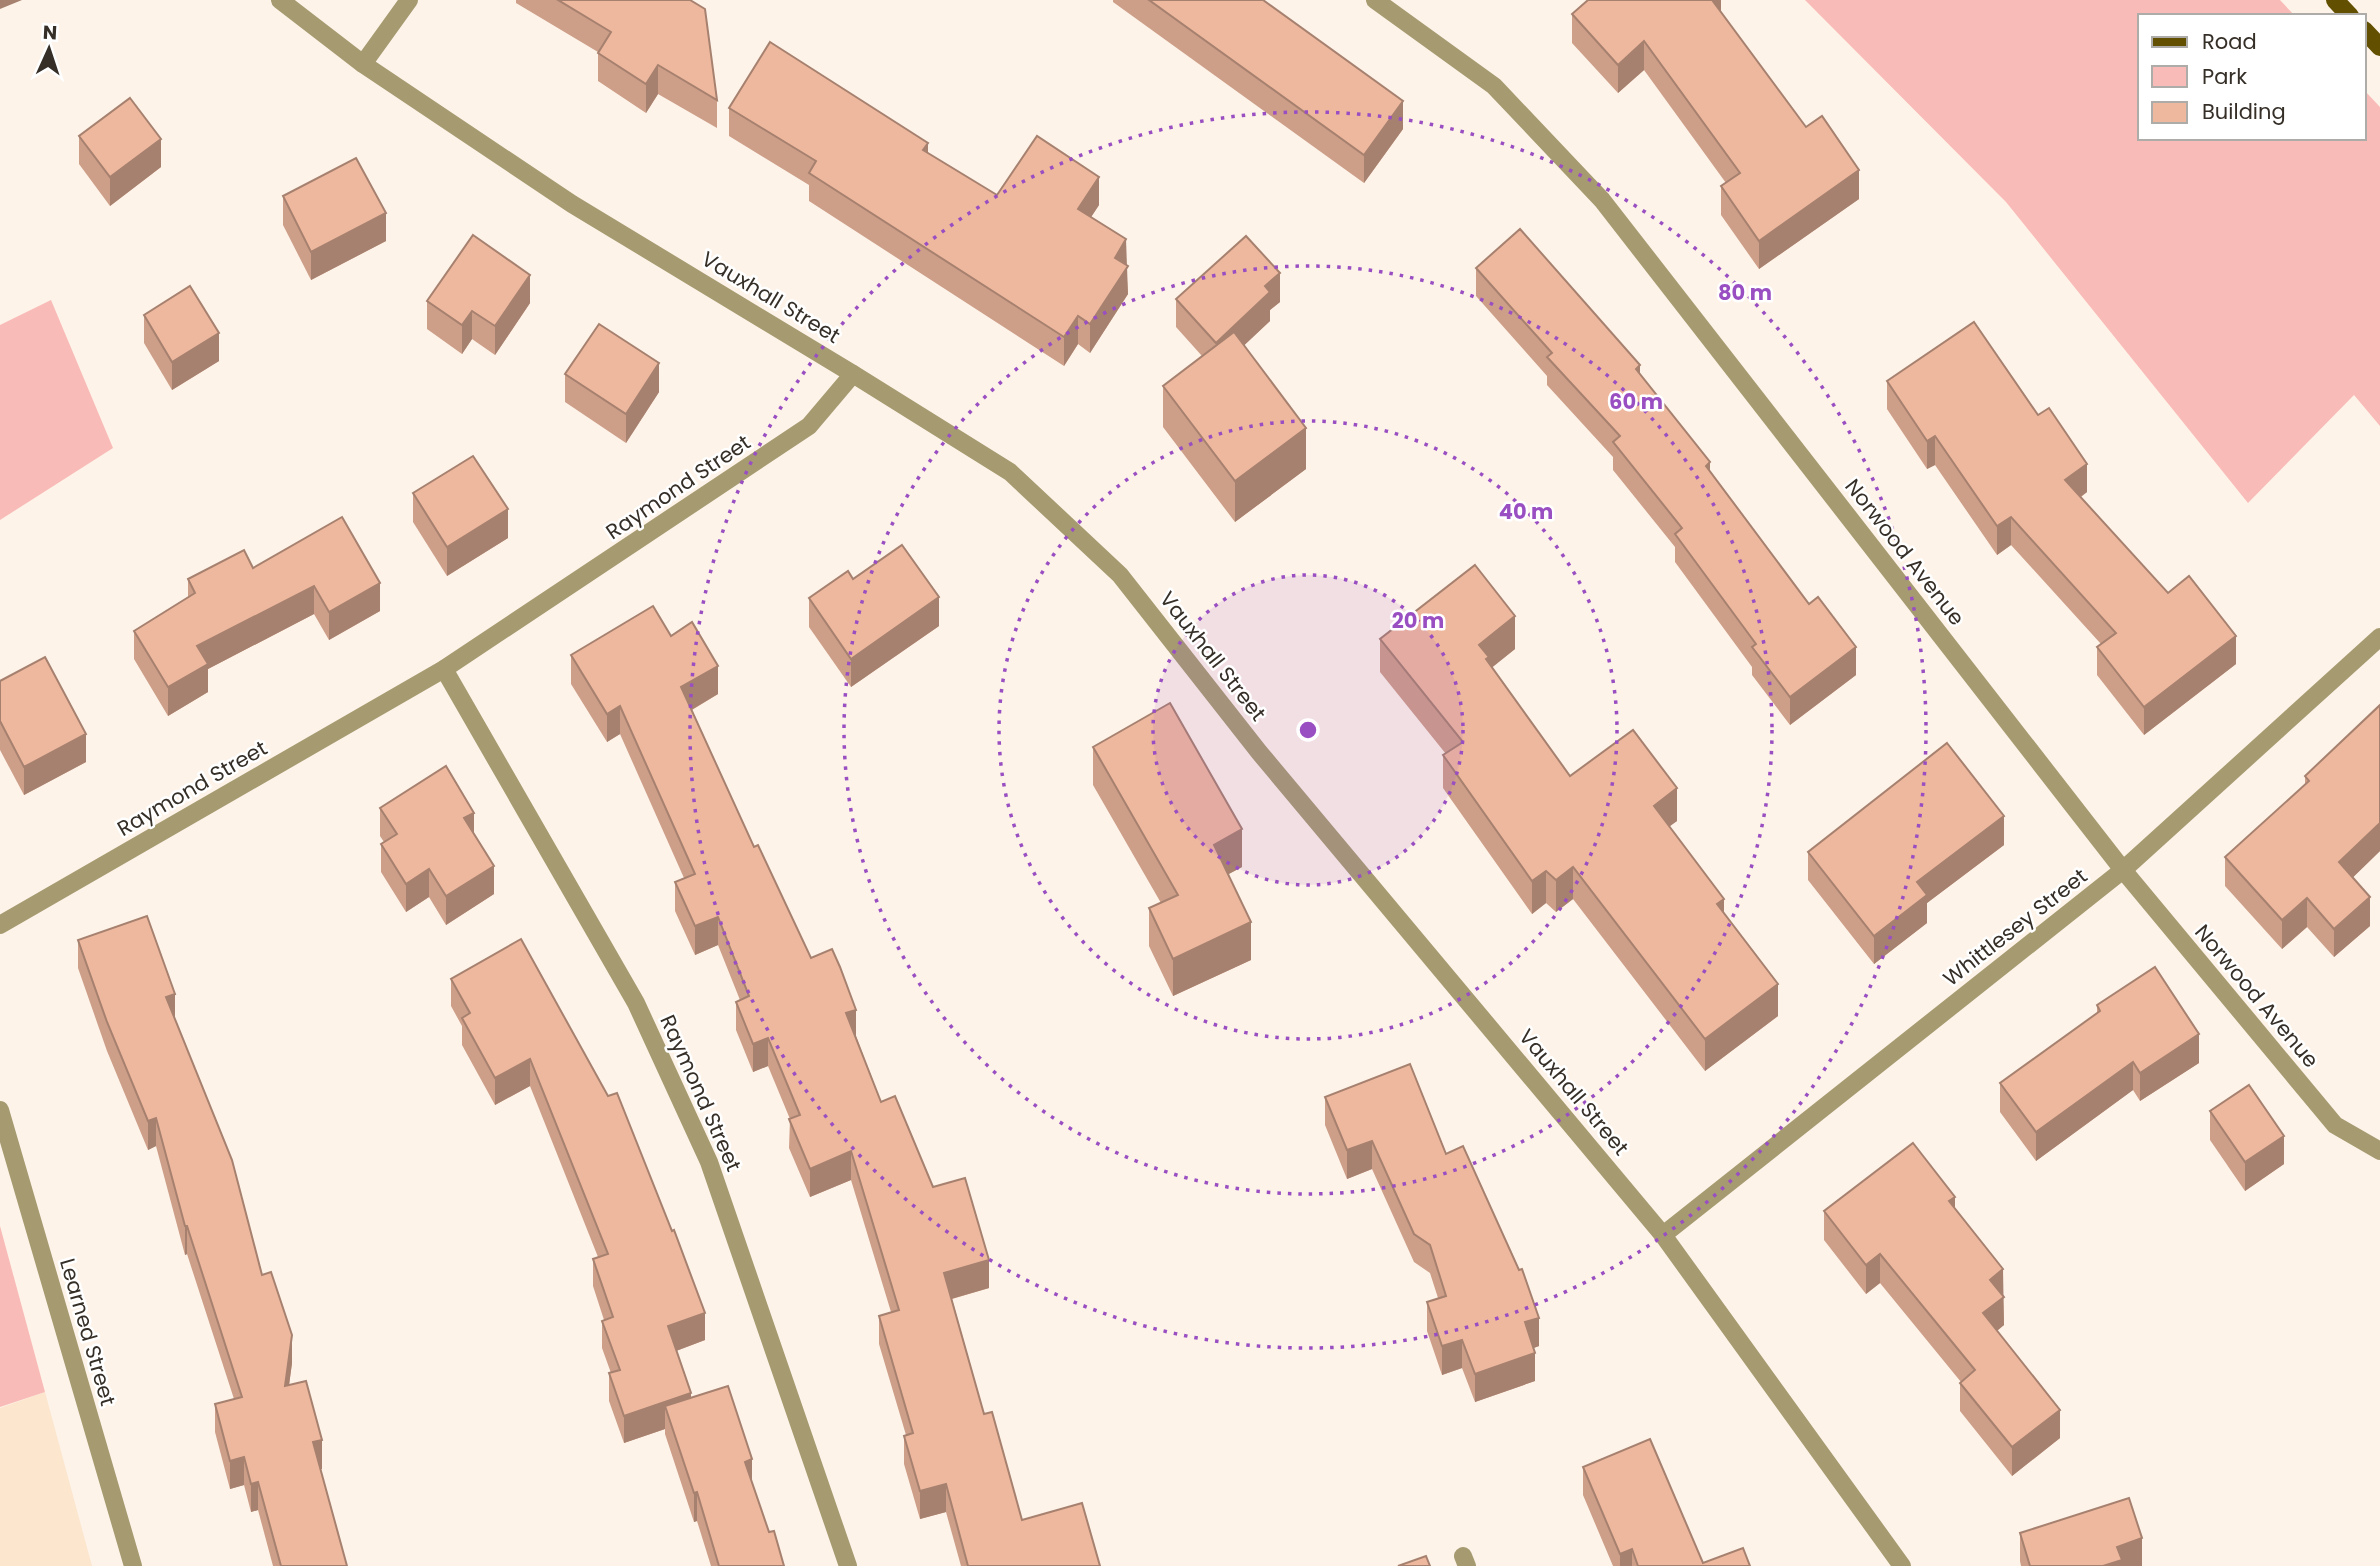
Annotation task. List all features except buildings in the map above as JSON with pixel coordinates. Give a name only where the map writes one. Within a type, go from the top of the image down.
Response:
[{"type":"main road","points":[[2335,0],[2348,14]]},
{"type":"main road","points":[[2366,32],[2380,47]]},
{"type":"street","name":"Vauxhall Street","points":[[280,0],[363,64],[572,204],[1010,472],[1120,575],[1259,751],[1663,1235],[1902,1566]]},
{"type":"street","points":[[363,64],[409,0]]},
{"type":"street","name":"Norwood Avenue","points":[[1375,0],[1494,86],[1602,200],[2123,870],[2335,1125],[2380,1151]]},
{"type":"street","name":"Raymond Street","points":[[0,925],[444,669],[809,426],[853,374]]},
{"type":"street","name":"Whittlesey Street","points":[[1663,1235],[2123,870],[2380,637]]},
{"type":"street","name":"Raymond Street","points":[[444,669],[636,1003],[709,1162],[848,1566]]},
{"type":"street","name":"Learned Street","points":[[0,1110],[133,1566]]},
{"type":"shaded area","points":[[45,1392],[92,1566],[0,1566],[0,1408]]},
{"type":"green space","points":[[1805,0],[2280,0],[2293,14],[2138,14],[2138,140],[2366,140],[2366,92],[2380,107],[2380,426],[2354,395],[2248,503],[2006,202]]},
{"type":"green space","points":[[51,300],[113,448],[0,520],[0,325]]},
{"type":"green space","points":[[0,1226],[45,1392],[0,1407]]}]
